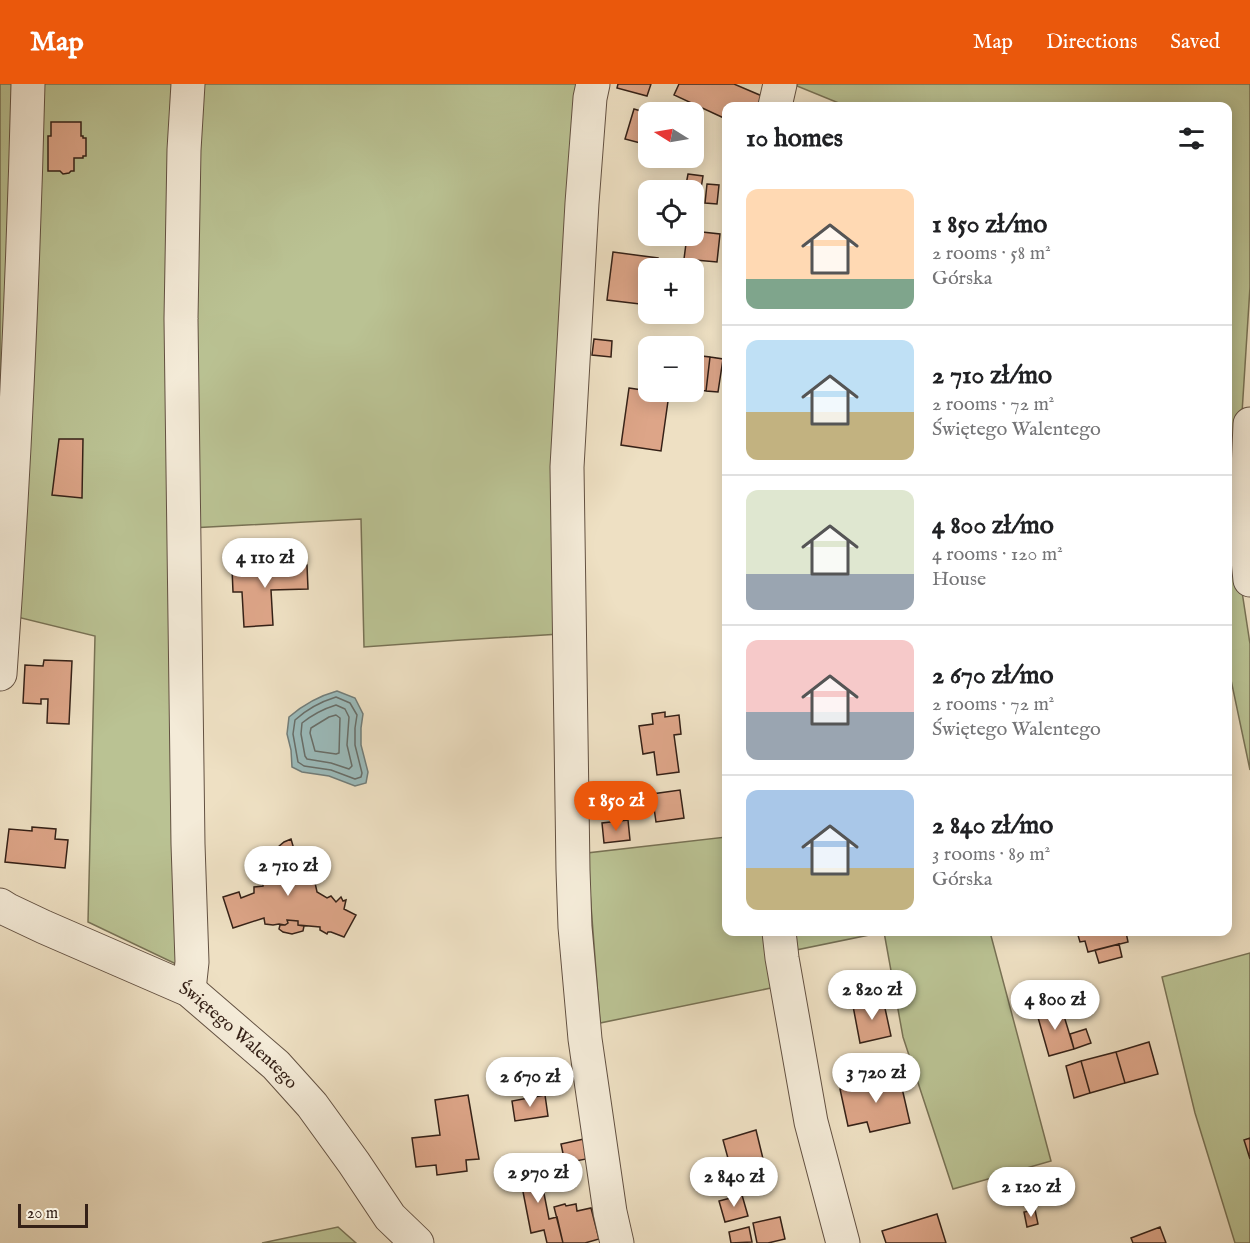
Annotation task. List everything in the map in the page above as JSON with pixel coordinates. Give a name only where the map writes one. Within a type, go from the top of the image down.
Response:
[{"type":"street","points":[[0,674],[15,450],[28,84]]},
{"type":"street","points":[[188,84],[184,150],[181,319],[188,844],[192,962],[189,990]]},
{"type":"street","points":[[593,84],[582,203],[567,467],[573,870],[575,927],[585,1039],[608,1200],[617,1243]]},
{"type":"street","points":[[777,102],[780,84]]},
{"type":"street","points":[[1250,424],[1248,561],[1250,580]]},
{"type":"street","name":"Świętego Walentego","points":[[0,905],[44,927],[189,990],[276,1065],[312,1105],[390,1217],[417,1243]]},
{"type":"street","points":[[779,936],[812,1122],[843,1243]]},
{"type":"green space","points":[[0,84],[588,84],[560,634],[364,647],[361,519],[190,528],[197,974],[88,922],[95,636],[13,616],[0,438]]},
{"type":"green space","points":[[797,84],[1250,84],[1250,287],[1234,539],[1250,644],[1250,770],[1232,685],[1232,102],[836,102],[797,86]]},
{"type":"green space","points":[[722,837],[722,936],[770,936],[776,987],[600,1023],[587,853]]},
{"type":"green space","points":[[794,936],[864,936],[796,950]]},
{"type":"green space","points":[[885,936],[991,936],[1051,1161],[953,1189],[903,1037]]},
{"type":"green space","points":[[1250,953],[1250,1243],[1235,1243],[1195,1113],[1162,977]]},
{"type":"green space","points":[[338,1227],[356,1243],[262,1243]]},
{"type":"water","points":[[337,691],[355,698],[363,714],[361,745],[368,772],[366,783],[355,786],[329,776],[302,772],[292,767],[287,734],[289,717],[312,701]]},
{"type":"building","points":[[618,84],[651,84],[647,96],[617,88]]},
{"type":"building","points":[[679,84],[734,84],[762,96],[759,102],[722,102],[722,117],[704,109],[704,102],[689,102],[674,95]]},
{"type":"building","points":[[634,109],[638,110],[638,142],[625,139]]},
{"type":"building","points":[[51,122],[81,122],[81,136],[86,138],[86,156],[74,158],[74,171],[63,174],[60,171],[48,171],[48,136],[51,136]]},
{"type":"building","points":[[688,174],[703,176],[702,180],[687,180]]},
{"type":"building","points":[[707,184],[719,185],[717,204],[705,203]]},
{"type":"building","points":[[704,232],[720,234],[717,262],[704,261],[704,258],[684,258],[686,246],[704,246]]},
{"type":"building","points":[[613,252],[658,258],[638,258],[638,304],[607,300]]},
{"type":"building","points":[[594,339],[612,341],[611,357],[592,355]]},
{"type":"building","points":[[704,356],[710,357],[706,391],[704,391]]},
{"type":"building","points":[[710,357],[722,359],[718,392],[706,391]]},
{"type":"building","points":[[629,388],[638,389],[638,402],[668,402],[661,451],[621,445]]},
{"type":"building","points":[[59,439],[83,439],[82,498],[52,495]]},
{"type":"building","points":[[307,565],[308,589],[271,590],[273,625],[244,627],[242,592],[233,592],[232,568]]},
{"type":"building","points":[[44,660],[72,661],[69,724],[47,723],[48,699],[41,699],[41,704],[23,703],[25,665],[43,666]]},
{"type":"building","points":[[665,712],[665,717],[679,715],[681,734],[674,735],[679,772],[657,775],[654,752],[643,754],[639,726],[653,724],[652,714]]},
{"type":"building","points":[[680,790],[684,818],[656,822],[652,794]]},
{"type":"building","points":[[628,820],[630,840],[604,843],[602,823]]},
{"type":"building","points":[[32,827],[56,829],[55,839],[68,840],[65,868],[5,862],[9,829],[32,831]]},
{"type":"building","points":[[291,839],[298,863],[295,864],[297,870],[303,870],[314,878],[317,892],[327,898],[331,896],[336,902],[341,897],[343,901],[346,900],[344,909],[356,915],[344,937],[331,932],[327,934],[320,930],[320,927],[298,925],[298,921],[287,920],[288,923],[285,925],[265,924],[264,918],[233,928],[223,897],[239,892],[241,898],[254,893],[254,887],[263,886],[264,857],[257,857],[255,851],[278,847]]},
{"type":"building","points":[[287,920],[298,921],[298,925],[304,926],[303,931],[292,934],[283,932],[279,929],[280,925],[288,923]]},
{"type":"building","points":[[1078,936],[1127,936],[1128,942],[1088,952],[1085,941],[1080,942]]},
{"type":"building","points":[[1119,944],[1122,957],[1099,963],[1095,950]]},
{"type":"building","points":[[1054,993],[1056,1002],[1046,1003],[1045,994]]},
{"type":"building","points":[[883,999],[891,1036],[860,1043],[853,1006]]},
{"type":"building","points":[[1061,1006],[1074,1049],[1049,1056],[1037,1014]]},
{"type":"building","points":[[1086,1029],[1091,1043],[1074,1049],[1070,1034]]},
{"type":"building","points":[[1149,1042],[1158,1074],[1125,1083],[1116,1052]]},
{"type":"building","points":[[1116,1052],[1125,1083],[1090,1093],[1081,1061]]},
{"type":"building","points":[[1081,1061],[1090,1093],[1074,1098],[1066,1066]]},
{"type":"building","points":[[899,1075],[910,1123],[870,1132],[867,1122],[848,1126],[840,1089]]},
{"type":"building","points":[[468,1095],[479,1159],[466,1160],[467,1171],[437,1175],[436,1165],[416,1167],[412,1138],[440,1135],[435,1100]]},
{"type":"building","points":[[545,1095],[548,1116],[515,1121],[512,1101]]},
{"type":"building","points":[[756,1130],[767,1175],[735,1184],[723,1140]]},
{"type":"building","points":[[593,1137],[597,1157],[565,1163],[561,1144]]},
{"type":"building","points":[[1250,1138],[1250,1159],[1244,1140]]},
{"type":"building","points":[[538,1163],[549,1219],[557,1217],[563,1243],[547,1243],[544,1230],[531,1233],[518,1166]]},
{"type":"building","points":[[742,1195],[748,1216],[725,1222],[719,1201]]},
{"type":"building","points":[[565,1204],[566,1206],[576,1204],[577,1211],[591,1208],[599,1239],[585,1243],[563,1243],[554,1207]]},
{"type":"building","points":[[1035,1210],[1038,1224],[1027,1227],[1024,1212]]},
{"type":"building","points":[[937,1214],[946,1243],[886,1243],[882,1231]]},
{"type":"building","points":[[780,1217],[785,1239],[757,1243],[753,1223]]},
{"type":"building","points":[[749,1227],[752,1242],[731,1243],[729,1232]]},
{"type":"building","points":[[1160,1227],[1166,1243],[1133,1243],[1131,1238]]}]
